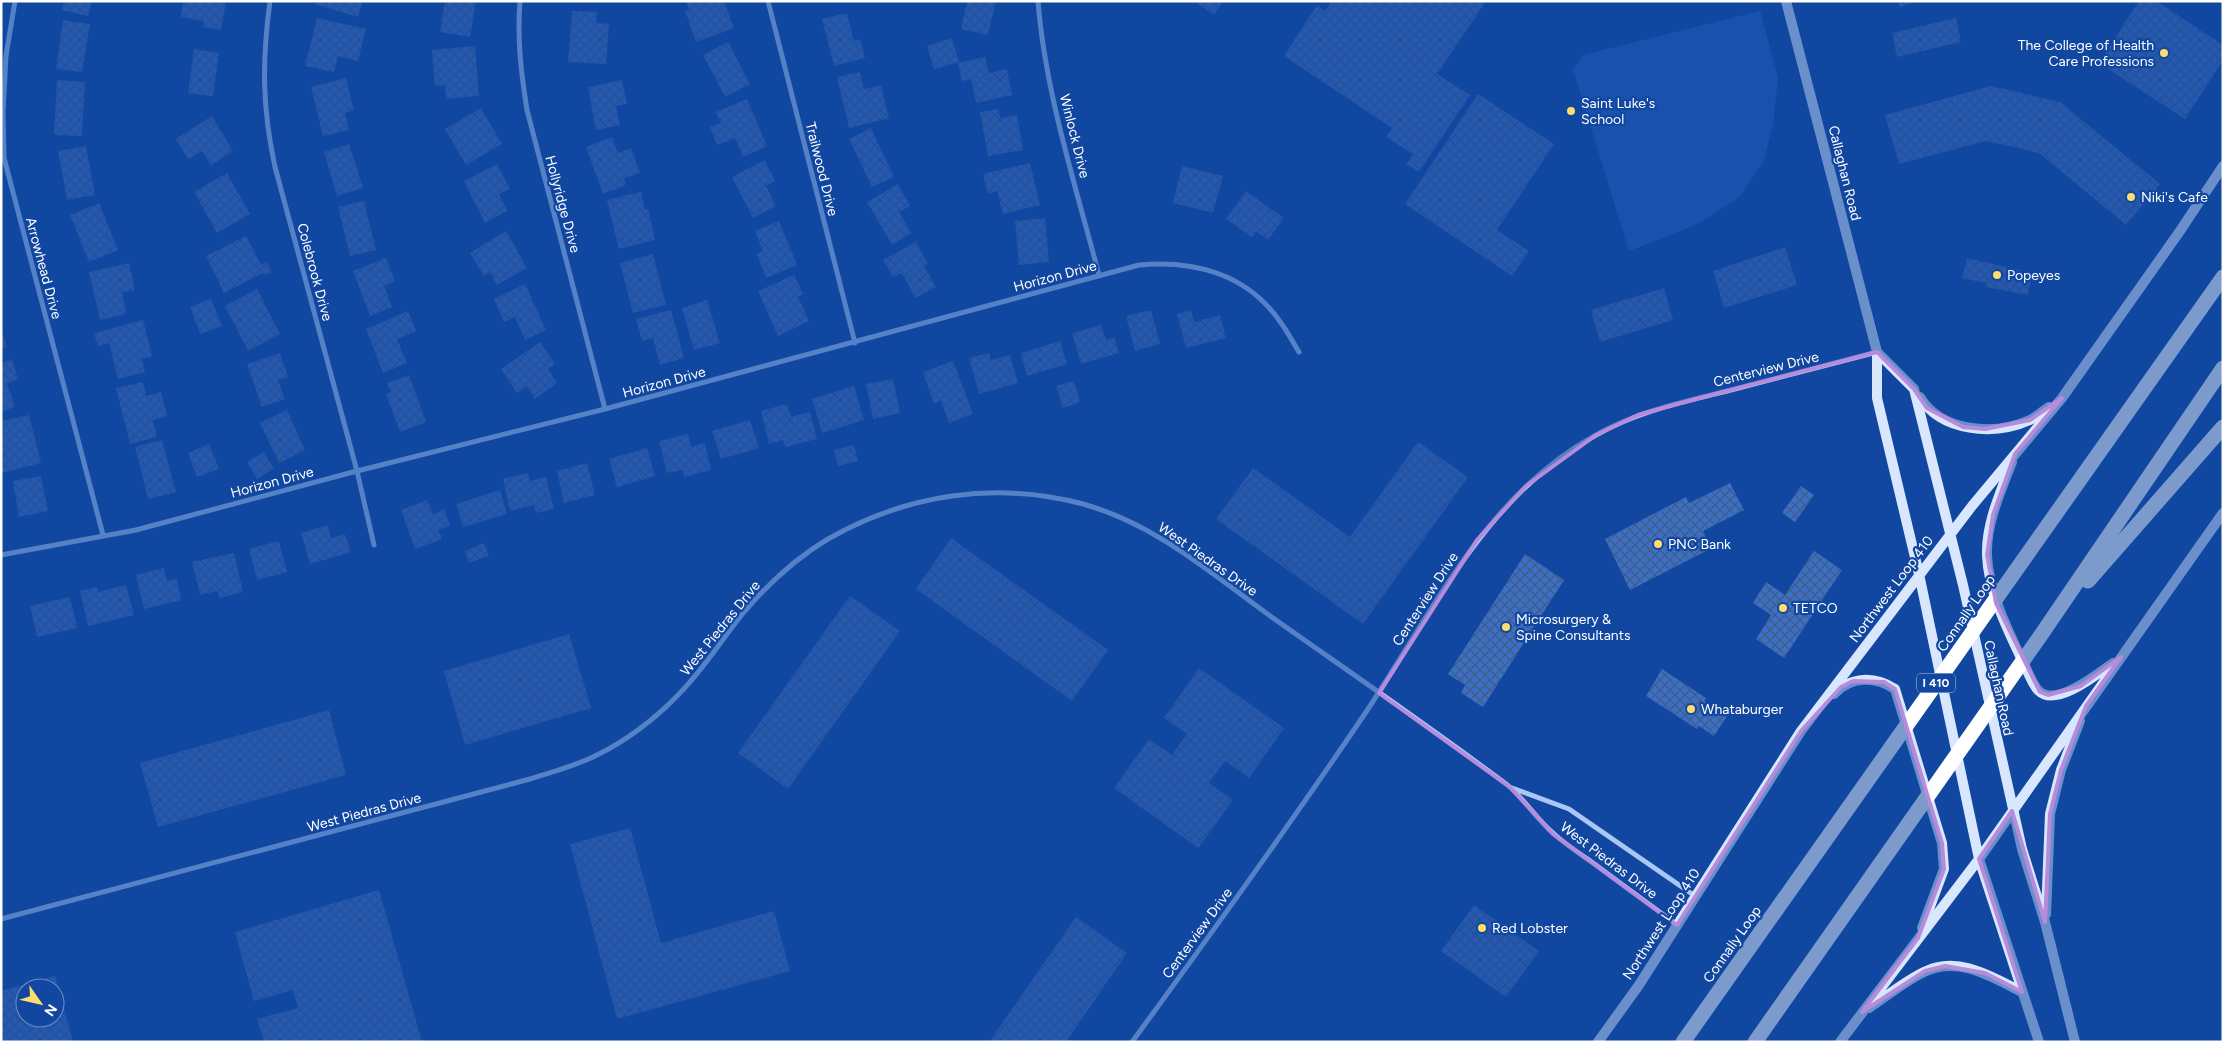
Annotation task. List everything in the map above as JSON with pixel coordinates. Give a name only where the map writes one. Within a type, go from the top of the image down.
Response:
[{"type":"highway","points":[[2189,325],[2223,267]]},
{"type":"highway","name":"Connally Loop","points":[[1683,1042],[2223,277]]},
{"type":"highway","points":[[1755,1042],[2041,635],[2223,368]]},
{"type":"highway","points":[[2041,635],[2223,427]]},
{"type":"main road","name":"Callaghan Road","points":[[1786,1],[1877,352],[1877,398],[1919,574],[1979,859],[2039,1042]]},
{"type":"main road","name":"Northwest Loop 410","points":[[1598,1042],[1639,985],[1801,731],[1950,534],[2062,398],[2180,231],[2223,166]]},
{"type":"main road","points":[[1877,352],[1914,389],[1926,408],[1944,421],[1963,427],[1985,429],[2010,426],[2030,420],[2062,398]]},
{"type":"main road","name":"Callaghan Road","points":[[1914,389],[1950,534],[2012,810],[2045,922],[2075,1042]]},
{"type":"main road","points":[[2015,454],[1993,515],[1987,555],[1996,603],[2032,681],[2040,692],[2048,695],[2065,692],[2081,686],[2121,657]]},
{"type":"main road","points":[[1840,1042],[1979,859],[2223,512]]},
{"type":"main road","points":[[1801,731],[1841,687],[1853,681],[1884,682],[1895,689],[1942,843],[1944,869],[1918,938]]},
{"type":"main road","points":[[2045,922],[2050,814],[2061,770],[2086,706]]},
{"type":"main road","points":[[1862,1012],[1925,971],[1945,966],[1967,967],[1986,973],[2022,992]]},
{"type":"street","name":"Arrowhead Drive","points":[[15,1],[6,56],[3,112],[4,158],[103,536]]},
{"type":"street","name":"Colebrook Drive","points":[[270,1],[263,61],[263,96],[267,132],[357,471],[374,545]]},
{"type":"street","name":"Hollyridge Drive","points":[[520,1],[519,61],[527,110],[605,409]]},
{"type":"street","name":"Trailwood Drive","points":[[768,1],[855,343]]},
{"type":"street","name":"Winlock Drive","points":[[1038,1],[1041,40],[1055,103],[1099,275]]},
{"type":"street","name":"Horizon Drive","points":[[1,555],[69,544],[136,530],[357,471],[605,409],[1140,265],[1166,263],[1195,266],[1224,275],[1249,290],[1261,300],[1281,322],[1299,352]]},
{"type":"street","name":"Centerview Drive","points":[[1132,1042],[1205,942],[1379,693],[1477,540],[1506,505],[1554,462],[1596,435],[1638,415],[1877,352]]},
{"type":"street","name":"West Piedras Drive","points":[[1,919],[530,779],[596,756],[631,734],[679,695],[745,611],[768,585],[795,562],[824,542],[854,524],[921,500],[984,492],[1054,498],[1086,505],[1119,516],[1150,531],[1179,549],[1510,787],[1553,834],[1677,925]]},
{"type":"street","name":"West Piedras Drive","points":[[1510,787],[1570,809],[1696,897]]},
{"type":"highlighted area","points":[[1877,352],[1914,389],[1927,408],[1963,427],[1985,429],[2030,420],[2062,398],[2015,454],[1993,515],[1987,555],[1996,603],[2040,692],[2048,695],[2081,686],[2121,657],[2086,706],[2061,770],[2050,814],[2045,922],[2012,811],[1979,859],[2022,992],[1985,973],[1945,966],[1925,971],[1862,1012],[1918,938],[1944,869],[1942,843],[1895,689],[1884,682],[1853,681],[1841,687],[1801,731],[1677,925],[1553,834],[1510,787],[1379,693],[1477,540],[1526,486],[1596,435],[1638,415]]},
{"type":"shaded area","points":[[1760,11],[1778,78],[1773,125],[1763,163],[1739,197],[1698,224],[1629,251],[1573,69],[1583,55]]},
{"type":"building","points":[[64,1],[92,1],[88,16],[62,10]]},
{"type":"building","points":[[183,1],[226,1],[221,30],[203,27],[204,21],[181,17]]},
{"type":"building","points":[[316,1],[357,1],[362,3],[358,17],[315,4]]},
{"type":"building","points":[[445,1],[476,1],[470,37],[440,32]]},
{"type":"building","points":[[686,1],[724,1],[734,28],[696,42],[685,11],[689,10]]},
{"type":"building","points":[[967,1],[996,1],[988,35],[961,29]]},
{"type":"building","points":[[1194,1],[1223,1],[1214,15]]},
{"type":"building","points":[[1332,1],[1486,1],[1437,74],[1470,95],[1419,172],[1406,164],[1413,154],[1386,137],[1392,128],[1284,56],[1317,5],[1325,11]]},
{"type":"building","points":[[1898,1],[1915,1],[1916,2],[1900,7]]},
{"type":"building","name":"The College of Health Care Professions","points":[[2139,1],[2156,1],[2223,45],[2223,60],[2185,119],[2099,63]]},
{"type":"building","points":[[572,11],[597,12],[596,23],[609,24],[606,64],[568,62]]},
{"type":"building","points":[[847,13],[854,41],[860,39],[865,58],[834,66],[822,19]]},
{"type":"building","points":[[317,18],[366,29],[358,61],[338,56],[334,72],[305,66]]},
{"type":"building","points":[[1956,18],[1961,42],[1897,57],[1892,33]]},
{"type":"building","points":[[63,20],[90,24],[82,72],[56,69]]},
{"type":"building","points":[[952,38],[959,62],[934,69],[927,46]]},
{"type":"building","points":[[728,42],[750,84],[725,97],[703,55]]},
{"type":"building","points":[[475,46],[479,96],[446,99],[445,85],[435,86],[432,50]]},
{"type":"building","points":[[194,49],[219,53],[213,96],[188,93]]},
{"type":"building","points":[[985,57],[989,73],[1007,69],[1012,95],[976,103],[971,79],[962,81],[958,63]]},
{"type":"building","points":[[860,72],[864,89],[881,85],[889,118],[849,128],[837,77]]},
{"type":"building","points":[[346,78],[354,110],[345,113],[349,130],[323,136],[311,87]]},
{"type":"building","points":[[57,80],[85,82],[82,136],[54,135]]},
{"type":"building","points":[[622,80],[627,104],[616,106],[620,125],[596,130],[588,87]]},
{"type":"building","points":[[1991,86],[2060,102],[2160,184],[2126,225],[2039,153],[1986,141],[1899,164],[1885,115]]},
{"type":"building","points":[[1478,94],[1554,144],[1497,230],[1529,251],[1512,276],[1405,204]]},
{"type":"building","points":[[747,99],[767,146],[743,157],[735,138],[717,145],[710,127],[721,123],[716,112]]},
{"type":"building","points":[[481,108],[502,144],[466,165],[445,129]]},
{"type":"building","points":[[998,109],[1000,118],[1017,115],[1023,150],[988,156],[980,112]]},
{"type":"building","points":[[212,116],[233,151],[211,165],[202,151],[188,159],[176,139]]},
{"type":"building","points":[[871,128],[894,177],[872,187],[849,139]]},
{"type":"building","points":[[612,137],[618,153],[631,148],[640,173],[624,178],[626,185],[603,194],[586,147]]},
{"type":"building","points":[[349,144],[363,188],[337,196],[324,152]]},
{"type":"building","points":[[86,146],[95,195],[67,200],[58,151]]},
{"type":"building","points":[[765,160],[775,181],[766,186],[776,206],[753,218],[732,177]]},
{"type":"building","points":[[1030,163],[1040,205],[1003,214],[997,191],[988,194],[983,174]]},
{"type":"building","points":[[497,164],[510,189],[499,194],[507,211],[485,223],[464,181]]},
{"type":"building","points":[[1182,166],[1223,176],[1213,213],[1173,203]]},
{"type":"building","points":[[227,173],[250,214],[217,233],[194,192]]},
{"type":"building","points":[[898,184],[910,206],[899,212],[911,233],[892,245],[867,202]]},
{"type":"building","points":[[1246,191],[1284,218],[1268,240],[1256,231],[1252,237],[1226,219]]},
{"type":"building","points":[[641,192],[645,210],[648,209],[655,240],[619,249],[607,200]]},
{"type":"building","points":[[364,201],[376,250],[350,256],[338,207]]},
{"type":"building","points":[[99,203],[118,250],[89,262],[70,215]]},
{"type":"building","points":[[1045,218],[1049,262],[1019,265],[1015,221]]},
{"type":"building","points":[[779,221],[797,265],[766,278],[757,254],[763,251],[755,231]]},
{"type":"building","points":[[506,231],[527,268],[497,285],[490,272],[484,276],[470,253]]},
{"type":"building","points":[[246,236],[261,265],[267,262],[272,272],[264,276],[263,273],[224,293],[206,256]]},
{"type":"building","points":[[916,242],[928,264],[924,266],[936,287],[915,298],[902,273],[893,277],[883,260]]},
{"type":"building","points":[[1785,247],[1797,285],[1724,308],[1713,271]]},
{"type":"building","points":[[653,254],[666,305],[633,313],[620,263]]},
{"type":"building","points":[[386,258],[395,281],[384,286],[392,307],[370,316],[353,271]]},
{"type":"building","name":"Popeyes","points":[[1967,258],[2032,273],[2028,295],[1986,287],[1986,283],[1962,278]]},
{"type":"building","points":[[129,263],[135,290],[122,292],[126,314],[100,320],[89,272]]},
{"type":"building","points":[[794,275],[803,294],[798,297],[809,321],[778,336],[758,291]]},
{"type":"building","points":[[525,284],[546,330],[525,340],[515,317],[504,322],[494,299]]},
{"type":"building","points":[[1664,288],[1673,320],[1600,342],[1591,310]]},
{"type":"building","points":[[257,289],[280,334],[248,351],[225,306]]},
{"type":"building","points":[[211,299],[222,326],[200,334],[190,307]]},
{"type":"building","points":[[707,300],[720,343],[694,350],[682,308]]},
{"type":"building","points":[[671,310],[684,358],[660,365],[653,338],[642,341],[636,319]]},
{"type":"building","points":[[1151,310],[1160,344],[1135,351],[1126,316]]},
{"type":"building","points":[[1191,310],[1194,322],[1220,315],[1226,338],[1186,348],[1177,314]]},
{"type":"building","points":[[408,311],[416,331],[397,339],[407,363],[383,373],[366,329]]},
{"type":"building","points":[[143,320],[152,356],[142,359],[145,372],[118,379],[109,343],[98,346],[94,333]]},
{"type":"building","points":[[1101,325],[1106,340],[1114,337],[1119,353],[1081,364],[1072,333]]},
{"type":"building","points":[[1,329],[7,347],[1,349]]},
{"type":"building","points":[[1060,341],[1067,364],[1027,376],[1021,353]]},
{"type":"building","points":[[540,342],[555,364],[548,369],[557,383],[535,399],[527,386],[517,393],[501,369]]},
{"type":"building","points":[[280,353],[288,377],[278,380],[285,399],[262,407],[247,364]]},
{"type":"building","points":[[989,353],[991,360],[1010,355],[1018,383],[979,394],[969,358]]},
{"type":"building","points":[[12,359],[18,379],[7,383],[15,407],[1,412],[1,363]]},
{"type":"building","points":[[953,361],[973,414],[949,423],[941,401],[934,404],[923,372]]},
{"type":"building","points":[[409,375],[426,422],[400,432],[386,394],[391,392],[387,383]]},
{"type":"building","points":[[893,379],[900,413],[873,419],[866,384]]},
{"type":"building","points":[[1074,381],[1080,402],[1063,408],[1056,386]]},
{"type":"building","points":[[143,382],[146,396],[161,392],[167,416],[153,420],[157,437],[130,444],[116,388]]},
{"type":"building","points":[[854,386],[864,420],[822,433],[812,399]]},
{"type":"building","points":[[787,404],[791,417],[810,412],[817,439],[785,447],[783,440],[769,444],[761,411]]},
{"type":"building","points":[[287,410],[305,450],[279,463],[260,423]]},
{"type":"building","points":[[29,415],[41,463],[1,473],[1,432],[3,432],[1,421]]},
{"type":"building","points":[[750,420],[759,448],[721,459],[712,431]]},
{"type":"building","points":[[688,434],[691,447],[705,443],[711,470],[684,477],[683,470],[667,473],[659,441]]},
{"type":"building","points":[[162,440],[176,492],[148,499],[135,447]]},
{"type":"building","points":[[1418,442],[1468,477],[1363,624],[1216,519],[1253,468],[1350,537]]},
{"type":"building","points":[[209,444],[219,469],[197,477],[188,453]]},
{"type":"building","points":[[854,445],[858,461],[838,466],[834,450]]},
{"type":"building","points":[[647,448],[655,476],[617,487],[609,459]]},
{"type":"building","points":[[264,452],[274,469],[257,479],[247,462]]},
{"type":"building","points":[[587,463],[595,495],[564,503],[557,471]]},
{"type":"building","points":[[528,473],[530,481],[546,477],[554,509],[536,513],[534,505],[510,511],[503,479]]},
{"type":"building","points":[[41,476],[48,511],[19,517],[13,481]]},
{"type":"building","name":"PNC Bank","points":[[1730,483],[1744,510],[1703,531],[1712,548],[1630,590],[1605,539],[1686,497],[1689,503]]},
{"type":"building","points":[[1801,486],[1814,495],[1795,522],[1782,513]]},
{"type":"building","points":[[500,490],[507,514],[463,527],[456,504]]},
{"type":"building","points":[[427,500],[433,514],[444,509],[450,526],[438,530],[442,539],[415,549],[401,510]]},
{"type":"building","points":[[328,525],[331,538],[345,534],[351,552],[310,564],[301,533]]},
{"type":"building","points":[[951,538],[1108,650],[1072,701],[916,589]]},
{"type":"building","points":[[279,541],[287,572],[257,580],[249,549]]},
{"type":"building","points":[[484,543],[489,556],[469,563],[465,551]]},
{"type":"building","points":[[1814,551],[1842,570],[1784,658],[1756,639],[1771,615],[1753,603],[1766,582],[1785,595]]},
{"type":"building","points":[[234,553],[243,592],[220,598],[217,591],[200,595],[192,562]]},
{"type":"building","name":"Microsurgery & Spine Consultants","points":[[1525,554],[1564,580],[1483,707],[1461,693],[1465,685],[1448,674]]},
{"type":"building","points":[[164,568],[167,581],[177,579],[181,600],[144,609],[136,575]]},
{"type":"building","points":[[126,585],[134,615],[88,626],[80,591],[97,587],[98,592]]},
{"type":"building","points":[[850,596],[900,631],[788,789],[738,753]]},
{"type":"building","points":[[70,597],[77,628],[37,637],[30,606]]},
{"type":"building","points":[[569,634],[591,708],[465,745],[444,671]]},
{"type":"building","points":[[1199,668],[1284,728],[1249,778],[1225,761],[1209,783],[1233,800],[1198,848],[1114,788],[1149,739],[1172,755],[1187,734],[1164,718]]},
{"type":"building","name":"Whataburger","points":[[1662,669],[1706,698],[1704,701],[1727,716],[1714,736],[1699,726],[1697,729],[1646,696]]},
{"type":"building","points":[[329,710],[346,775],[158,827],[140,763]]},
{"type":"building","points":[[630,828],[661,943],[774,911],[790,971],[617,1019],[570,844]]},
{"type":"building","points":[[379,890],[422,1042],[264,1042],[257,1019],[298,1008],[293,990],[254,1001],[235,932]]},
{"type":"building","name":"Red Lobster","points":[[1474,905],[1539,951],[1506,997],[1441,951]]},
{"type":"building","points":[[1076,917],[1127,953],[1066,1042],[989,1042]]},
{"type":"building","points":[[15,987],[15,1028],[65,1028],[65,1013],[73,1042],[1,1042],[1,991]]},
{"type":"place","name":"The College of Health Care Professions","points":[[2164,53]]},
{"type":"place","name":"Saint Luke's School","points":[[1571,111]]},
{"type":"place","name":"Niki's Cafe","points":[[2131,197]]},
{"type":"place","name":"Popeyes","points":[[1997,275]]},
{"type":"place","name":"PNC Bank","points":[[1658,544]]},
{"type":"place","name":"TETCO","points":[[1783,608]]},
{"type":"place","name":"Microsurgery & Spine Consultants","points":[[1506,627]]},
{"type":"place","name":"Whataburger","points":[[1691,709]]},
{"type":"place","name":"Red Lobster","points":[[1482,928]]}]
